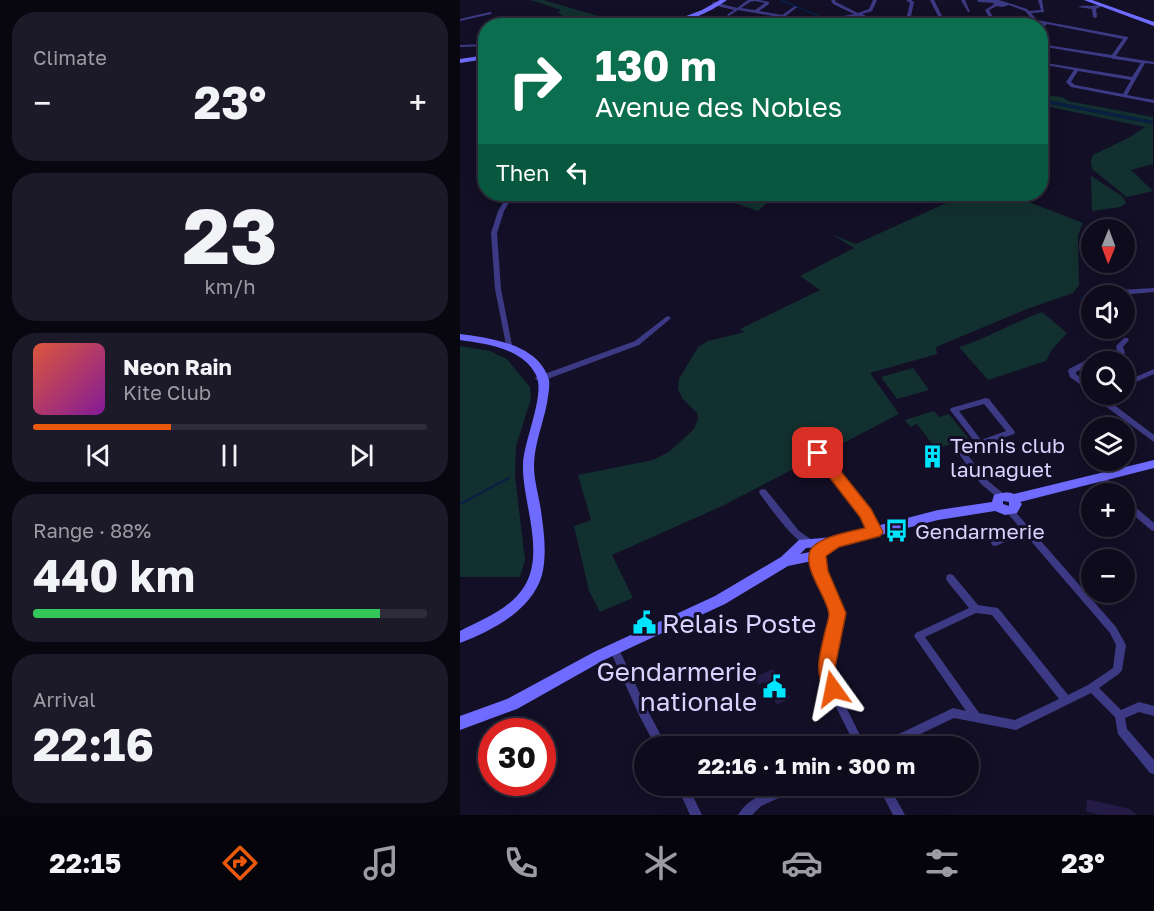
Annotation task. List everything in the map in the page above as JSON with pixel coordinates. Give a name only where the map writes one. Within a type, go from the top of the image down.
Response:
[{"type":"street","points":[[834,0],[834,3],[866,18]]},
{"type":"street","points":[[908,0],[913,6],[909,18]]},
{"type":"street","points":[[932,0],[941,18]]},
{"type":"street","points":[[963,0],[969,11]]},
{"type":"street","points":[[1027,12],[1043,11],[1040,0]]},
{"type":"street","points":[[1087,0],[1153,24]]},
{"type":"street","points":[[729,15],[749,1],[768,3],[756,11]]},
{"type":"street","points":[[848,18],[871,10],[874,7],[873,1]]},
{"type":"street","points":[[683,18],[718,2],[794,18]]},
{"type":"street","points":[[979,2],[997,4],[1007,2],[1027,12],[1032,18]]},
{"type":"street","points":[[994,18],[991,10],[997,4]]},
{"type":"street","points":[[1080,7],[1094,8],[1102,5]]},
{"type":"street","points":[[780,18],[795,8]]},
{"type":"street","points":[[1094,8],[1095,17]]},
{"type":"street","points":[[460,20],[490,13]]},
{"type":"street","points":[[1048,23],[1126,38],[1114,57]]},
{"type":"street","points":[[460,46],[478,45]]},
{"type":"street","points":[[1048,47],[1153,63]]},
{"type":"street","points":[[1048,59],[1059,49]]},
{"type":"street","points":[[460,61],[478,59]]},
{"type":"street","points":[[1124,96],[1143,63]]},
{"type":"street","points":[[1048,64],[1133,80]]},
{"type":"street","points":[[1076,70],[1069,84],[1153,102]]},
{"type":"street","points":[[460,637],[505,615],[520,602],[533,585],[539,560],[535,510],[528,479],[529,459],[542,401],[541,378],[513,348],[498,289],[494,233],[507,201]]},
{"type":"street","points":[[1135,290],[1153,290]]},
{"type":"street","points":[[541,378],[637,343],[668,318]]},
{"type":"street","points":[[460,337],[513,348]]},
{"type":"street","points":[[1120,351],[1119,346],[1126,340]]},
{"type":"street","points":[[1081,366],[1072,370],[1073,375],[1081,382]]},
{"type":"street","points":[[1135,380],[1153,371]]},
{"type":"street","points":[[905,736],[953,713],[1016,725],[1092,688],[1117,670],[1121,645],[1118,637],[1005,503],[984,482],[963,454],[963,450],[979,442],[1011,432],[986,401],[954,410],[979,442]]},
{"type":"street","points":[[1112,405],[1153,439]]},
{"type":"street","points":[[818,453],[865,513],[875,532]]},
{"type":"street","points":[[460,723],[512,704],[614,648],[720,600],[808,550],[938,515],[1005,503],[1153,464]]},
{"type":"street","points":[[1102,478],[1106,483]]},
{"type":"street","points":[[763,492],[808,550],[820,571],[837,613],[827,656],[828,679],[856,736]]},
{"type":"street","points":[[1135,512],[1153,528]]},
{"type":"street","points":[[995,543],[1026,529]]},
{"type":"street","points":[[950,578],[975,609]]},
{"type":"street","points":[[976,717],[919,636],[975,609],[995,611],[1066,700]]},
{"type":"street","points":[[614,648],[656,736]]},
{"type":"street","points":[[1092,688],[1120,715],[1122,731],[1153,769]]},
{"type":"street","points":[[1120,715],[1139,707],[1153,711]]},
{"type":"street","points":[[687,796],[696,815]]},
{"type":"street","points":[[744,815],[757,802],[770,796]]},
{"type":"street","points":[[889,796],[899,815]]},
{"type":"green space","points":[[531,0],[543,0],[608,18],[564,18],[558,12],[561,10]]},
{"type":"green space","points":[[1048,96],[1153,117],[1153,121],[1048,100]]},
{"type":"green space","points":[[1048,104],[1153,124],[1153,164],[1131,170],[1153,191],[1127,197],[1092,169],[1091,160],[1093,155],[1145,127],[1048,106]]},
{"type":"green space","points":[[1091,176],[1122,196],[1126,203],[1120,207],[1092,211]]},
{"type":"green space","points":[[729,201],[770,201],[758,211]]},
{"type":"green space","points":[[951,201],[1026,201],[1081,222],[1078,235],[1079,285],[1073,293],[1027,309],[936,347],[937,354],[870,373],[899,414],[722,506],[612,555],[633,598],[600,612],[589,591],[574,526],[591,520],[578,475],[653,460],[669,452],[694,429],[698,419],[697,413],[682,398],[678,389],[679,379],[698,347],[708,341],[745,332],[740,329],[820,290],[800,276],[854,248],[833,235],[856,244]]},
{"type":"green space","points":[[1042,312],[1067,333],[1051,351],[1046,361],[988,380],[959,347],[1021,320]]},
{"type":"green space","points":[[460,346],[490,351],[507,359],[530,387],[531,399],[516,446],[515,476],[525,560],[520,577],[460,577]]},
{"type":"green space","points":[[913,368],[929,390],[897,399],[881,377]]},
{"type":"green space","points":[[934,411],[939,417],[949,414],[968,438],[936,449],[917,424],[910,427],[905,420]]},
{"type":"water","points":[[1048,100],[1153,121],[1153,124],[1048,103]]},
{"type":"building","name":"Gendarmerie nationale","points":[[773,669],[790,698],[777,705],[764,682],[759,685],[755,677]]},
{"type":"building","points":[[1087,799],[1130,809],[1137,815],[1099,815],[1086,811]]},
{"type":"waterway","points":[[781,0],[823,18]]},
{"type":"waterway","points":[[460,504],[509,478]]},
{"type":"place","name":"Tennis club launaguet","points":[[932,457]]},
{"type":"place","name":"Gendarmerie","points":[[897,531]]},
{"type":"place","name":"Relais Poste","points":[[644,623]]},
{"type":"place","name":"Gendarmerie nationale","points":[[775,686]]},
{"type":"route","points":[[818,453],[865,513],[875,532],[834,542],[817,553],[820,571],[837,613],[826,667],[833,689]]}]
